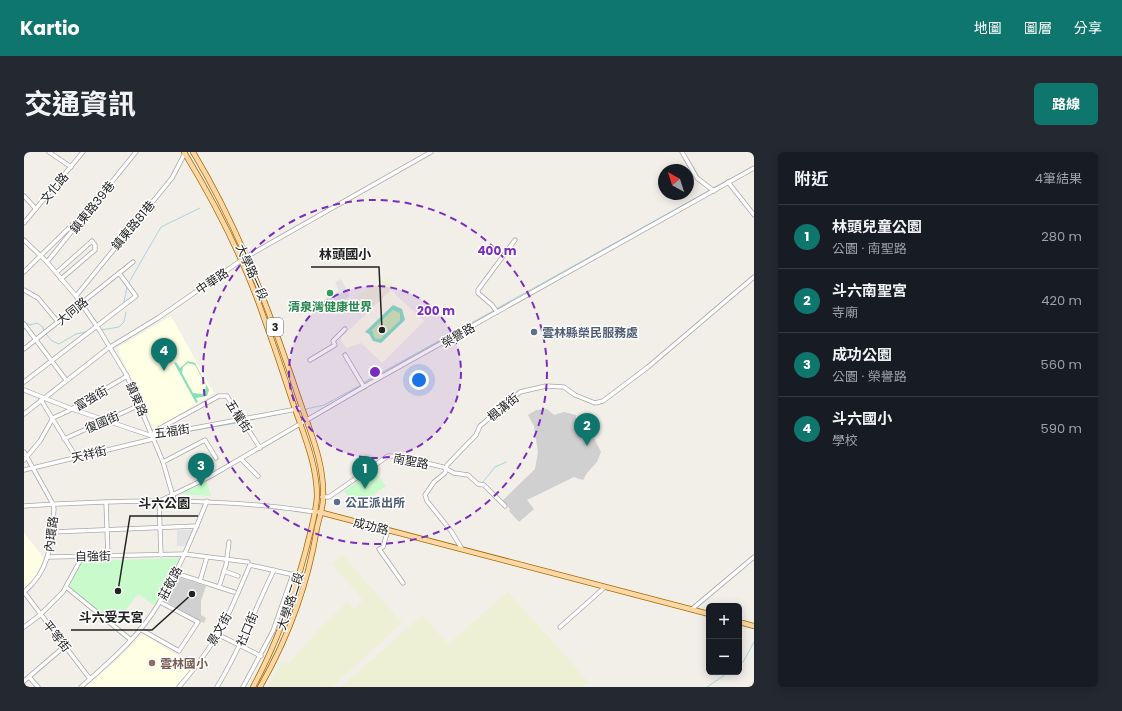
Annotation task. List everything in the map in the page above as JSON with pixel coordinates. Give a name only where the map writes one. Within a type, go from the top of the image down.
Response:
[{"type":"main road","name":"大學路一段","points":[[193,152],[246,257],[266,303],[307,421],[320,462],[323,497],[318,512]]},
{"type":"main road","name":"大學路一段","points":[[185,153],[210,199],[257,299],[312,459],[318,512]]},
{"type":"main road","name":"成功路","points":[[318,512],[706,613]]},
{"type":"main road","name":"大學路二段","points":[[253,687],[273,646],[293,596],[318,512]]},
{"type":"main road","name":"大學路二段","points":[[260,687],[280,648],[293,618],[306,580],[318,512]]},
{"type":"main road","points":[[742,623],[754,626]]},
{"type":"main road","points":[[273,646],[280,648]]},
{"type":"street","points":[[49,152],[71,167]]},
{"type":"street","name":"文化路","points":[[24,223],[83,152]]},
{"type":"street","name":"鎮東路39巷","points":[[47,262],[136,152]]},
{"type":"street","name":"中華路","points":[[24,414],[109,347],[158,318],[246,257],[431,152]]},
{"type":"street","points":[[682,152],[697,178],[714,191]]},
{"type":"street","name":"鎮東路81巷","points":[[76,296],[172,178],[181,165],[185,153]]},
{"type":"street","name":"榮譽路","points":[[174,498],[497,312],[754,168]]},
{"type":"street","points":[[728,182],[754,215]]},
{"type":"street","points":[[24,196],[36,209]]},
{"type":"street","points":[[24,272],[74,223],[77,226]]},
{"type":"street","name":"鎮東路","points":[[24,240],[47,262],[76,296],[99,328],[127,376],[153,437],[174,498]]},
{"type":"street","points":[[497,312],[492,305],[478,293],[478,290],[515,240]]},
{"type":"street","points":[[56,272],[92,241],[95,245],[95,250],[61,279]]},
{"type":"street","name":"大同路","points":[[24,349],[133,262]]},
{"type":"street","points":[[24,382],[90,331],[99,328],[136,296],[119,273]]},
{"type":"street","name":"楓溝街","points":[[462,549],[451,531],[427,501],[425,496],[434,482],[442,477],[448,465],[476,435],[480,426],[520,392],[546,386],[564,387],[574,395],[595,403],[603,401],[648,367],[754,277]]},
{"type":"street","points":[[24,290],[38,298],[58,322]]},
{"type":"street","points":[[24,324],[66,380]]},
{"type":"street","points":[[310,360],[335,345],[333,341],[345,329]]},
{"type":"street","points":[[345,355],[364,388]]},
{"type":"street","name":"富強街","points":[[53,418],[70,410],[127,376]]},
{"type":"street","name":"五福街","points":[[24,390],[70,410],[153,437],[302,408]]},
{"type":"street","name":"五權街","points":[[153,437],[155,431],[223,395],[227,396],[260,448]]},
{"type":"street","points":[[43,399],[64,439],[76,457]]},
{"type":"street","name":"復國街","points":[[64,439],[140,405]]},
{"type":"street","points":[[24,460],[28,458],[53,418]]},
{"type":"street","name":"天祥街","points":[[24,470],[153,437]]},
{"type":"street","points":[[162,462],[205,440],[216,458]]},
{"type":"street","name":"內環路","points":[[24,452],[53,504],[49,557],[33,585],[24,592]]},
{"type":"street","name":"南聖路","points":[[317,497],[329,497],[388,456],[397,456],[447,469],[454,473],[468,475],[478,484],[484,485],[505,506]]},
{"type":"street","points":[[241,459],[258,476]]},
{"type":"street","name":"成功路","points":[[24,506],[160,500],[174,498],[318,512]]},
{"type":"street","points":[[160,500],[161,555]]},
{"type":"street","name":"莊敬路","points":[[81,687],[131,640],[160,602],[185,554],[207,501]]},
{"type":"street","points":[[106,502],[108,556]]},
{"type":"street","points":[[52,532],[107,531],[197,526]]},
{"type":"street","points":[[388,530],[383,547],[379,550],[403,583]]},
{"type":"street","points":[[219,587],[227,559],[229,542]]},
{"type":"street","name":"自強街","points":[[49,557],[185,554],[227,559],[299,576]]},
{"type":"street","points":[[24,628],[55,601],[66,587],[82,557]]},
{"type":"street","points":[[200,581],[207,557]]},
{"type":"street","points":[[692,609],[754,557]]},
{"type":"street","name":"景文街","points":[[179,687],[195,668],[226,619],[249,564]]},
{"type":"street","name":"社口街","points":[[217,687],[240,646],[247,626],[274,570]]},
{"type":"street","points":[[224,572],[238,576]]},
{"type":"street","points":[[176,573],[234,592]]},
{"type":"street","name":"大學路二段","points":[[243,687],[274,631],[293,574]]},
{"type":"street","points":[[66,587],[131,640]]},
{"type":"street","points":[[560,627],[605,587]]},
{"type":"street","name":"平等街","points":[[24,592],[90,679]]},
{"type":"street","points":[[140,629],[178,651],[198,622],[160,602]]},
{"type":"street","points":[[217,634],[261,656]]},
{"type":"street","points":[[24,681],[65,646]]},
{"type":"street","points":[[29,677],[38,687]]},
{"type":"shaded area","points":[[388,278],[394,287],[359,316],[350,300]]},
{"type":"shaded area","points":[[341,279],[350,296],[331,307],[326,298],[339,291],[335,282]]},
{"type":"shaded area","points":[[391,290],[424,321],[382,363],[361,343],[346,348],[340,339]]},
{"type":"shaded area","points":[[171,316],[214,393],[154,430],[117,348]]},
{"type":"shaded area","points":[[547,409],[554,415],[564,412],[576,415],[576,420],[591,432],[601,452],[597,462],[583,480],[574,477],[527,500],[534,509],[519,522],[502,501],[535,469],[538,452],[534,426],[528,415],[536,410]]},
{"type":"shaded area","points":[[177,530],[193,530],[187,546],[177,546]]},
{"type":"shaded area","points":[[24,533],[46,561],[39,573],[24,590]]},
{"type":"shaded area","points":[[343,555],[402,623],[332,687],[267,687],[281,661],[289,663],[320,628],[347,602],[355,609],[363,600],[331,563]]},
{"type":"shaded area","points":[[177,577],[206,586],[201,601],[201,615],[206,618],[204,623],[165,601]]},
{"type":"shaded area","points":[[508,592],[589,682],[584,687],[341,687],[422,615],[448,644]]},
{"type":"shaded area","name":"雲林國小","points":[[143,634],[194,666],[176,687],[85,687],[117,660]]},
{"type":"green space","points":[[393,305],[402,309],[405,320],[381,343],[373,341],[369,334],[365,332]],"holes":[[[393,310],[400,313],[400,320],[380,339],[375,338],[372,330]]]},
{"type":"green space","points":[[393,310],[400,313],[400,320],[380,339],[375,338],[372,330]]},
{"type":"green space","points":[[188,361],[195,363],[209,390],[207,396],[196,398],[198,402],[196,403],[174,363],[176,362],[180,368]],"holes":[[[188,363],[195,365],[206,385],[205,391],[202,394],[193,393],[182,373],[183,367]]]},
{"type":"green space","points":[[374,470],[386,486],[356,507],[344,491]]},
{"type":"green space","points":[[206,478],[211,496],[181,494]]},
{"type":"green space","points":[[183,558],[155,606],[138,594],[115,624],[69,588],[82,561]]},
{"type":"waterway","points":[[713,188],[730,179]]},
{"type":"waterway","points":[[496,309],[710,190]]},
{"type":"waterway","points":[[128,284],[161,227],[200,208]]},
{"type":"waterway","points":[[124,302],[127,287]]},
{"type":"waterway","points":[[363,383],[493,311]]},
{"type":"waterway","points":[[101,330],[119,327],[124,322],[126,312]]},
{"type":"waterway","points":[[24,322],[30,325],[37,323],[43,327],[44,332]]},
{"type":"waterway","points":[[46,334],[52,341],[59,344],[76,334],[86,332]]},
{"type":"waterway","points":[[306,409],[324,405],[361,385]]},
{"type":"waterway","points":[[245,421],[295,411]]},
{"type":"waterway","points":[[154,437],[242,422]]},
{"type":"waterway","points":[[131,431],[149,437]]},
{"type":"waterway","points":[[482,483],[495,467],[506,462]]},
{"type":"waterway","points":[[742,663],[754,642]]},
{"type":"waterway","points":[[707,687],[725,675]]},
{"type":"place","name":"清泉灣健康世界","points":[[330,293]]},
{"type":"place","name":"林頭國小","points":[[382,330]]},
{"type":"place","name":"雲林縣榮民服務處","points":[[534,332]]},
{"type":"place","name":"斗六國小","points":[[164,371]]},
{"type":"place","name":"斗六南聖宮","points":[[587,446]]},
{"type":"place","name":"成功公園","points":[[201,486]]},
{"type":"place","name":"林頭兒童公園","points":[[365,489]]},
{"type":"place","name":"公正派出所","points":[[337,502]]},
{"type":"place","name":"斗六公園","points":[[118,591]]},
{"type":"place","name":"斗六受天宮","points":[[192,594]]},
{"type":"place","name":"雲林國小","points":[[152,663]]}]
